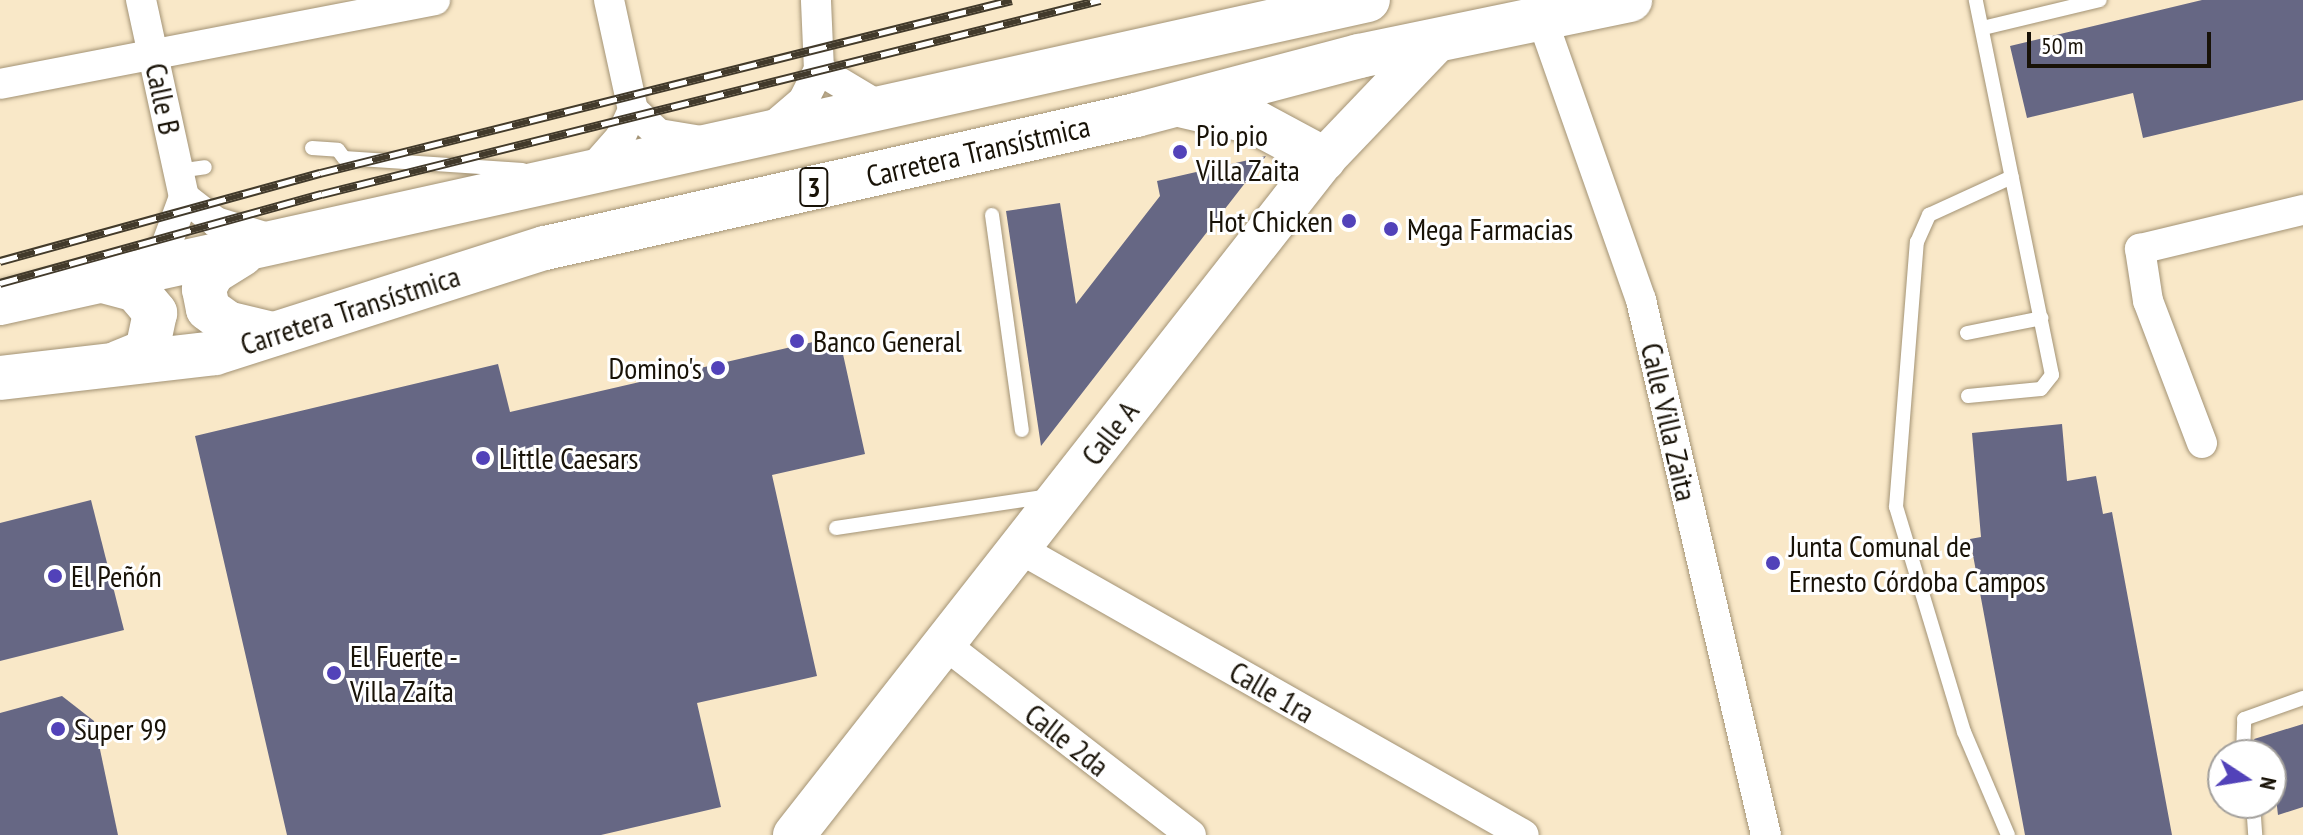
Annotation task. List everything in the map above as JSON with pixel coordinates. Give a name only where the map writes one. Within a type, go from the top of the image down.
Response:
[{"type":"main road","name":"Carretera Transístmica","points":[[0,378],[215,353],[545,248],[1630,0]]},
{"type":"main road","name":"Carretera Transístmica","points":[[0,303],[244,253],[1354,1]]},
{"type":"main road","points":[[1178,105],[1257,123],[1324,159]]},
{"type":"main road","points":[[244,253],[212,273],[204,289],[208,309],[227,323],[272,334]]},
{"type":"main road","points":[[113,280],[136,290],[155,313],[147,351],[118,363]]},
{"type":"street","name":"Calle B","points":[[141,0],[189,178]]},
{"type":"street","points":[[0,84],[371,6],[435,0]]},
{"type":"street","points":[[609,0],[633,110],[659,134],[717,144]]},
{"type":"street","points":[[762,133],[791,114],[819,70],[816,0]]},
{"type":"street","name":"Calle Villa Zaita","points":[[1542,19],[1641,300],[1766,835]]},
{"type":"street","name":"Calle A","points":[[794,835],[1324,159],[1436,42]]},
{"type":"street","points":[[819,70],[884,109]]},
{"type":"street","points":[[588,174],[620,138],[633,110]]},
{"type":"street","points":[[113,280],[166,246],[189,178],[240,232],[292,242]]},
{"type":"street","points":[[2202,443],[2148,301],[2140,249],[2303,210]]},
{"type":"street","name":"Calle 1ra","points":[[1020,549],[1524,835]]},
{"type":"street","name":"Calle 2da","points":[[944,644],[1191,835]]},
{"type":"lane","points":[[1968,396],[2047,387],[2052,375],[1976,0]]},
{"type":"lane","points":[[1983,28],[2100,0]]},
{"type":"lane","points":[[312,148],[338,150],[344,158],[588,174]]},
{"type":"lane","points":[[2008,835],[1964,732],[1896,507],[1917,242],[1929,215],[2012,177]]},
{"type":"lane","points":[[992,215],[1022,430]]},
{"type":"lane","points":[[1967,333],[2042,318]]},
{"type":"lane","points":[[836,528],[1062,494]]},
{"type":"lane","points":[[2243,739],[2244,719],[2303,698]]},
{"type":"building","points":[[2202,0],[2303,0],[2303,100],[2143,138],[2133,93],[2027,118],[2010,46]]},
{"type":"building","points":[[1266,156],[1041,446],[1006,211],[1060,203],[1076,304],[1160,196],[1157,181]]},
{"type":"building","points":[[839,336],[865,454],[772,475],[817,676],[697,703],[721,807],[601,835],[287,835],[195,436],[498,364],[510,412]]},
{"type":"building","points":[[2062,424],[2067,481],[2096,476],[2103,514],[2112,512],[2172,835],[2025,835],[1970,539],[1981,537],[1972,433]]},
{"type":"building","name":"El Peñón","points":[[91,500],[124,630],[0,661],[0,523]]},
{"type":"building","points":[[62,696],[94,721],[118,835],[0,835],[0,713]]},
{"type":"building","points":[[2303,724],[2303,807],[2287,812],[2287,739],[2254,739]]},
{"type":"railway","points":[[0,261],[320,173],[1012,0]]},
{"type":"railway","points":[[0,283],[322,194],[1100,0]]},
{"type":"place","name":"Pio pio Villa Zaita","points":[[1180,152]]},
{"type":"place","name":"Hot Chicken","points":[[1349,221]]},
{"type":"place","name":"Mega Farmacias","points":[[1391,229]]},
{"type":"place","name":"Banco General","points":[[797,341]]},
{"type":"place","name":"Domino's","points":[[718,368]]},
{"type":"place","name":"Little Caesars","points":[[483,458]]},
{"type":"place","name":"Junta Comunal de Ernesto Córdoba Campos","points":[[1773,563]]},
{"type":"place","name":"El Peñón","points":[[55,576]]},
{"type":"place","name":"El Fuerte - Villa Zaíta","points":[[334,673]]},
{"type":"place","name":"Super 99","points":[[58,729]]}]
